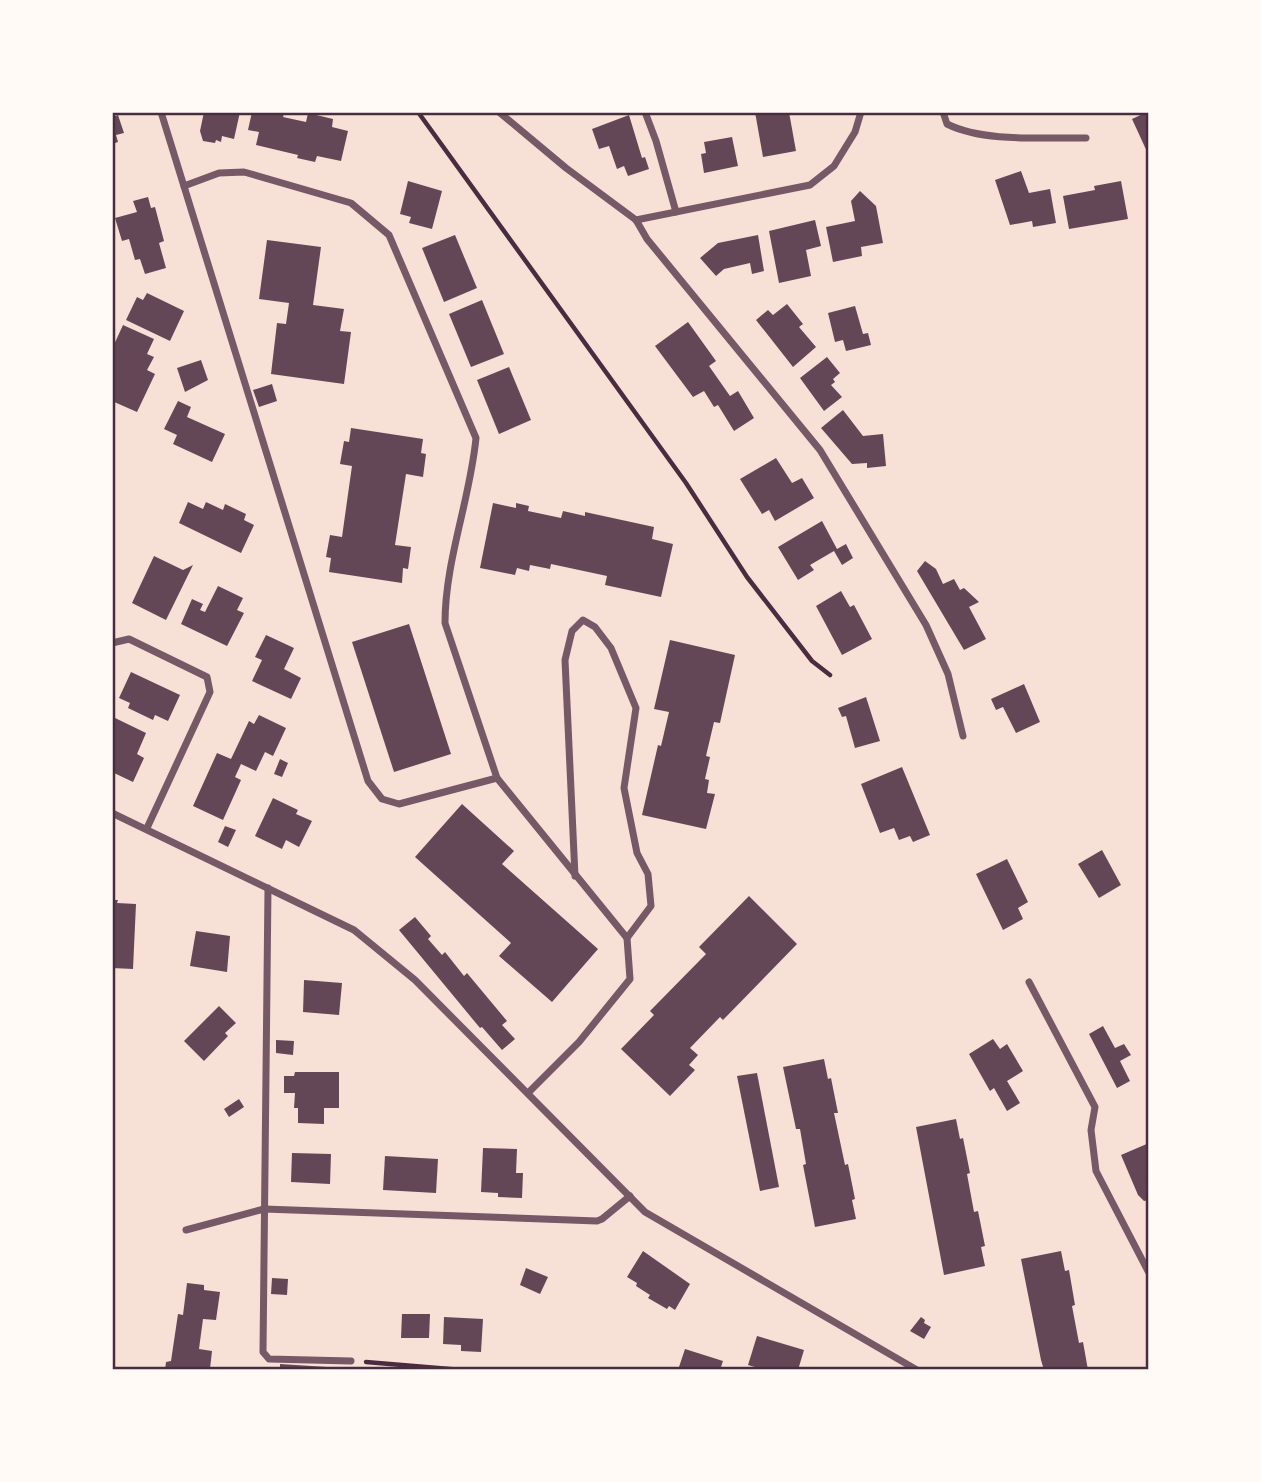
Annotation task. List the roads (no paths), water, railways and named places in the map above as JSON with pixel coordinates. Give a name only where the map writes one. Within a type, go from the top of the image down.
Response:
[{"type":"street","points":[[160,112],[368,781],[382,799],[399,804],[497,778]]},
{"type":"street","points":[[499,112],[566,168],[636,220],[647,239],[820,450],[926,625],[948,674],[963,736]]},
{"type":"street","points":[[645,112],[676,212]]},
{"type":"street","points":[[636,220],[810,185],[834,166],[855,132],[861,112]]},
{"type":"street","points":[[943,112],[947,124],[962,132],[995,136],[1086,138]]},
{"type":"street","points":[[184,187],[219,173],[244,172],[351,203],[389,235],[476,438],[473,466],[445,598],[445,623],[497,778],[626,938],[629,979],[579,1042],[527,1093]]},
{"type":"street","points":[[575,877],[565,660],[572,631],[583,620],[595,626],[611,648],[636,708],[624,788],[636,853],[648,874],[650,906],[626,938]]},
{"type":"street","points":[[112,643],[129,639],[207,677],[210,692],[147,828]]},
{"type":"street","points":[[112,813],[355,930],[415,980],[645,1212],[917,1370]]},
{"type":"street","points":[[268,888],[263,1352],[269,1359],[351,1361]]},
{"type":"street","points":[[1029,982],[1095,1107],[1091,1130],[1096,1171],[1149,1273]]},
{"type":"street","points":[[186,1230],[264,1209],[597,1221],[630,1196]]}]
